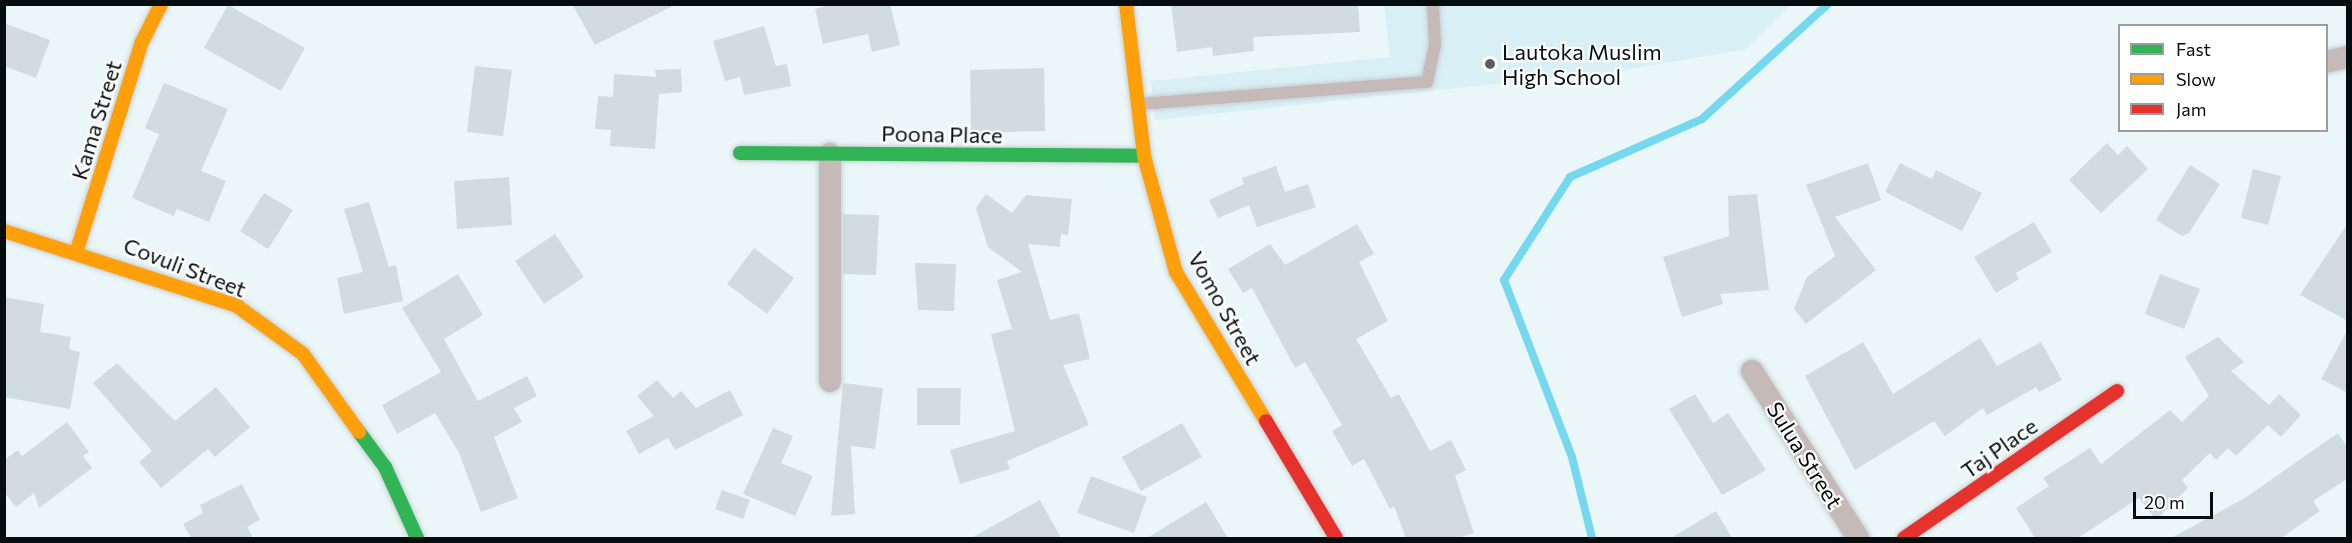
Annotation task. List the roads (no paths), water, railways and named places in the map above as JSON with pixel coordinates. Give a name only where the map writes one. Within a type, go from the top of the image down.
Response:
[{"type":"street","name":"Kama Street","points":[[77,250],[141,44],[161,4]]},
{"type":"street","name":"Vomo Street","points":[[1126,4],[1144,156],[1176,272],[1336,538]]},
{"type":"street","points":[[2328,62],[2348,57]]},
{"type":"street","name":"Poona Place","points":[[740,153],[1144,156]]},
{"type":"street","points":[[830,154],[830,381]]},
{"type":"street","name":"Covuli Street","points":[[4,231],[77,250],[237,306],[303,354],[385,467],[417,538]]},
{"type":"street","name":"Sulua Street","points":[[1752,371],[1858,538]]},
{"type":"street","name":"Taj Place","points":[[1904,538],[2117,391]]},
{"type":"lane","points":[[1138,104],[1427,82],[1435,44],[1434,4]]},
{"type":"waterway","points":[[1592,538],[1572,457],[1504,280],[1570,177],[1702,119],[1828,4]]},
{"type":"place","name":"Lautoka Muslim High School","points":[[1490,64]]}]
